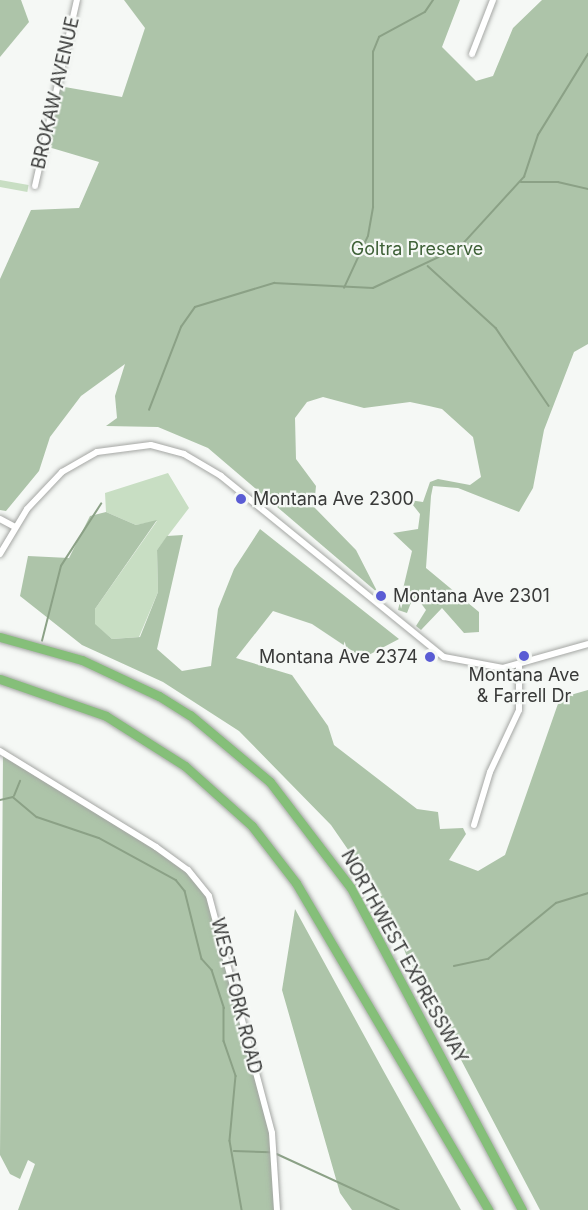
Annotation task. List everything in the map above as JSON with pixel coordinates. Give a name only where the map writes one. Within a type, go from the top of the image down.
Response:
[{"type":"highway","name":"NORTHWEST EXPRESSWAY","points":[[0,637],[82,660],[159,696],[190,715],[270,782],[351,888],[522,1210]]},
{"type":"highway","points":[[0,679],[106,716],[185,766],[252,826],[296,882],[489,1210]]},
{"type":"street","name":"BROKAW AVENUE","points":[[35,186],[77,0]]},
{"type":"street","points":[[472,54],[493,0]]},
{"type":"street","points":[[0,554],[15,527],[62,472],[97,452],[139,445],[173,450],[237,488],[444,657],[478,667],[519,666],[588,644]]},
{"type":"street","points":[[0,519],[15,527]]},
{"type":"street","points":[[474,825],[490,772],[517,718],[519,666]]},
{"type":"street","name":"WEST FORK ROAD","points":[[1,754],[156,847],[203,886],[226,948],[273,1140],[277,1168],[277,1210]]},
{"type":"green space","points":[[0,0],[21,0],[29,22],[0,57]]},
{"type":"green space","name":"Goltra Preserve","points":[[124,0],[460,0],[442,47],[476,81],[493,76],[513,28],[542,0],[588,0],[588,344],[574,352],[544,430],[533,488],[519,512],[458,488],[433,486],[431,496],[426,568],[479,612],[479,632],[464,633],[442,608],[421,630],[416,626],[426,610],[420,602],[412,600],[407,613],[398,610],[412,551],[393,533],[418,529],[420,514],[409,500],[423,502],[430,482],[438,479],[470,485],[481,477],[473,437],[442,409],[410,402],[364,408],[323,397],[307,402],[295,418],[296,459],[316,486],[314,507],[356,550],[378,593],[208,448],[158,427],[106,426],[117,418],[115,396],[125,364],[81,396],[50,437],[39,471],[6,511],[0,510],[0,279],[31,210],[79,208],[99,162],[45,146],[59,86],[122,97],[145,28]]},
{"type":"green space","points":[[0,180],[29,185],[27,192],[0,187]]},
{"type":"green space","points":[[168,473],[189,508],[157,550],[158,592],[139,637],[112,639],[94,624],[95,609],[157,521],[136,525],[106,512],[105,493]]},
{"type":"green space","points":[[106,512],[136,525],[157,520],[95,609],[95,624],[112,639],[140,637],[158,592],[157,550],[167,536],[183,535],[157,649],[182,671],[211,666],[218,609],[234,569],[260,529],[399,639],[363,658],[312,624],[273,611],[236,658],[292,675],[328,726],[334,745],[417,809],[438,812],[440,829],[463,828],[466,834],[449,860],[478,871],[505,855],[560,698],[588,690],[588,1210],[540,1210],[407,957],[389,909],[331,825],[239,731],[163,682],[82,645],[20,596],[28,556],[69,558],[90,516]]},
{"type":"green space","points":[[3,753],[188,870],[213,903],[273,1140],[277,1210],[18,1210],[35,1164],[28,1160],[20,1179],[10,1174],[0,1155]]},
{"type":"green space","points":[[295,909],[461,1210],[352,1210],[340,1193],[282,990]]},
{"type":"waterway","points":[[344,288],[368,236],[373,207],[373,52],[379,37],[425,12],[433,0]]},
{"type":"waterway","points":[[149,410],[181,327],[195,307],[274,283],[373,288],[460,247],[524,177],[538,135],[588,54]]},
{"type":"waterway","points":[[521,182],[558,182],[588,189]]},
{"type":"waterway","points":[[428,266],[496,328],[549,406]]},
{"type":"waterway","points":[[42,641],[61,566],[101,504]]},
{"type":"waterway","points":[[14,796],[20,781]]},
{"type":"waterway","points":[[0,800],[13,797],[37,817],[99,838],[176,880],[185,891],[202,959],[212,970],[224,1008],[224,1041],[236,1076],[230,1141],[242,1210]]},
{"type":"waterway","points":[[454,966],[488,959],[556,903],[588,893]]},
{"type":"waterway","points":[[234,1151],[270,1152]]},
{"type":"waterway","points":[[277,1154],[399,1210]]},
{"type":"place","name":"Montana Ave 2300","points":[[241,499]]},
{"type":"place","name":"Montana Ave 2301","points":[[381,596]]},
{"type":"place","name":"Montana Ave & Farrell Dr","points":[[524,656]]},
{"type":"place","name":"Montana Ave 2374","points":[[430,657]]}]
